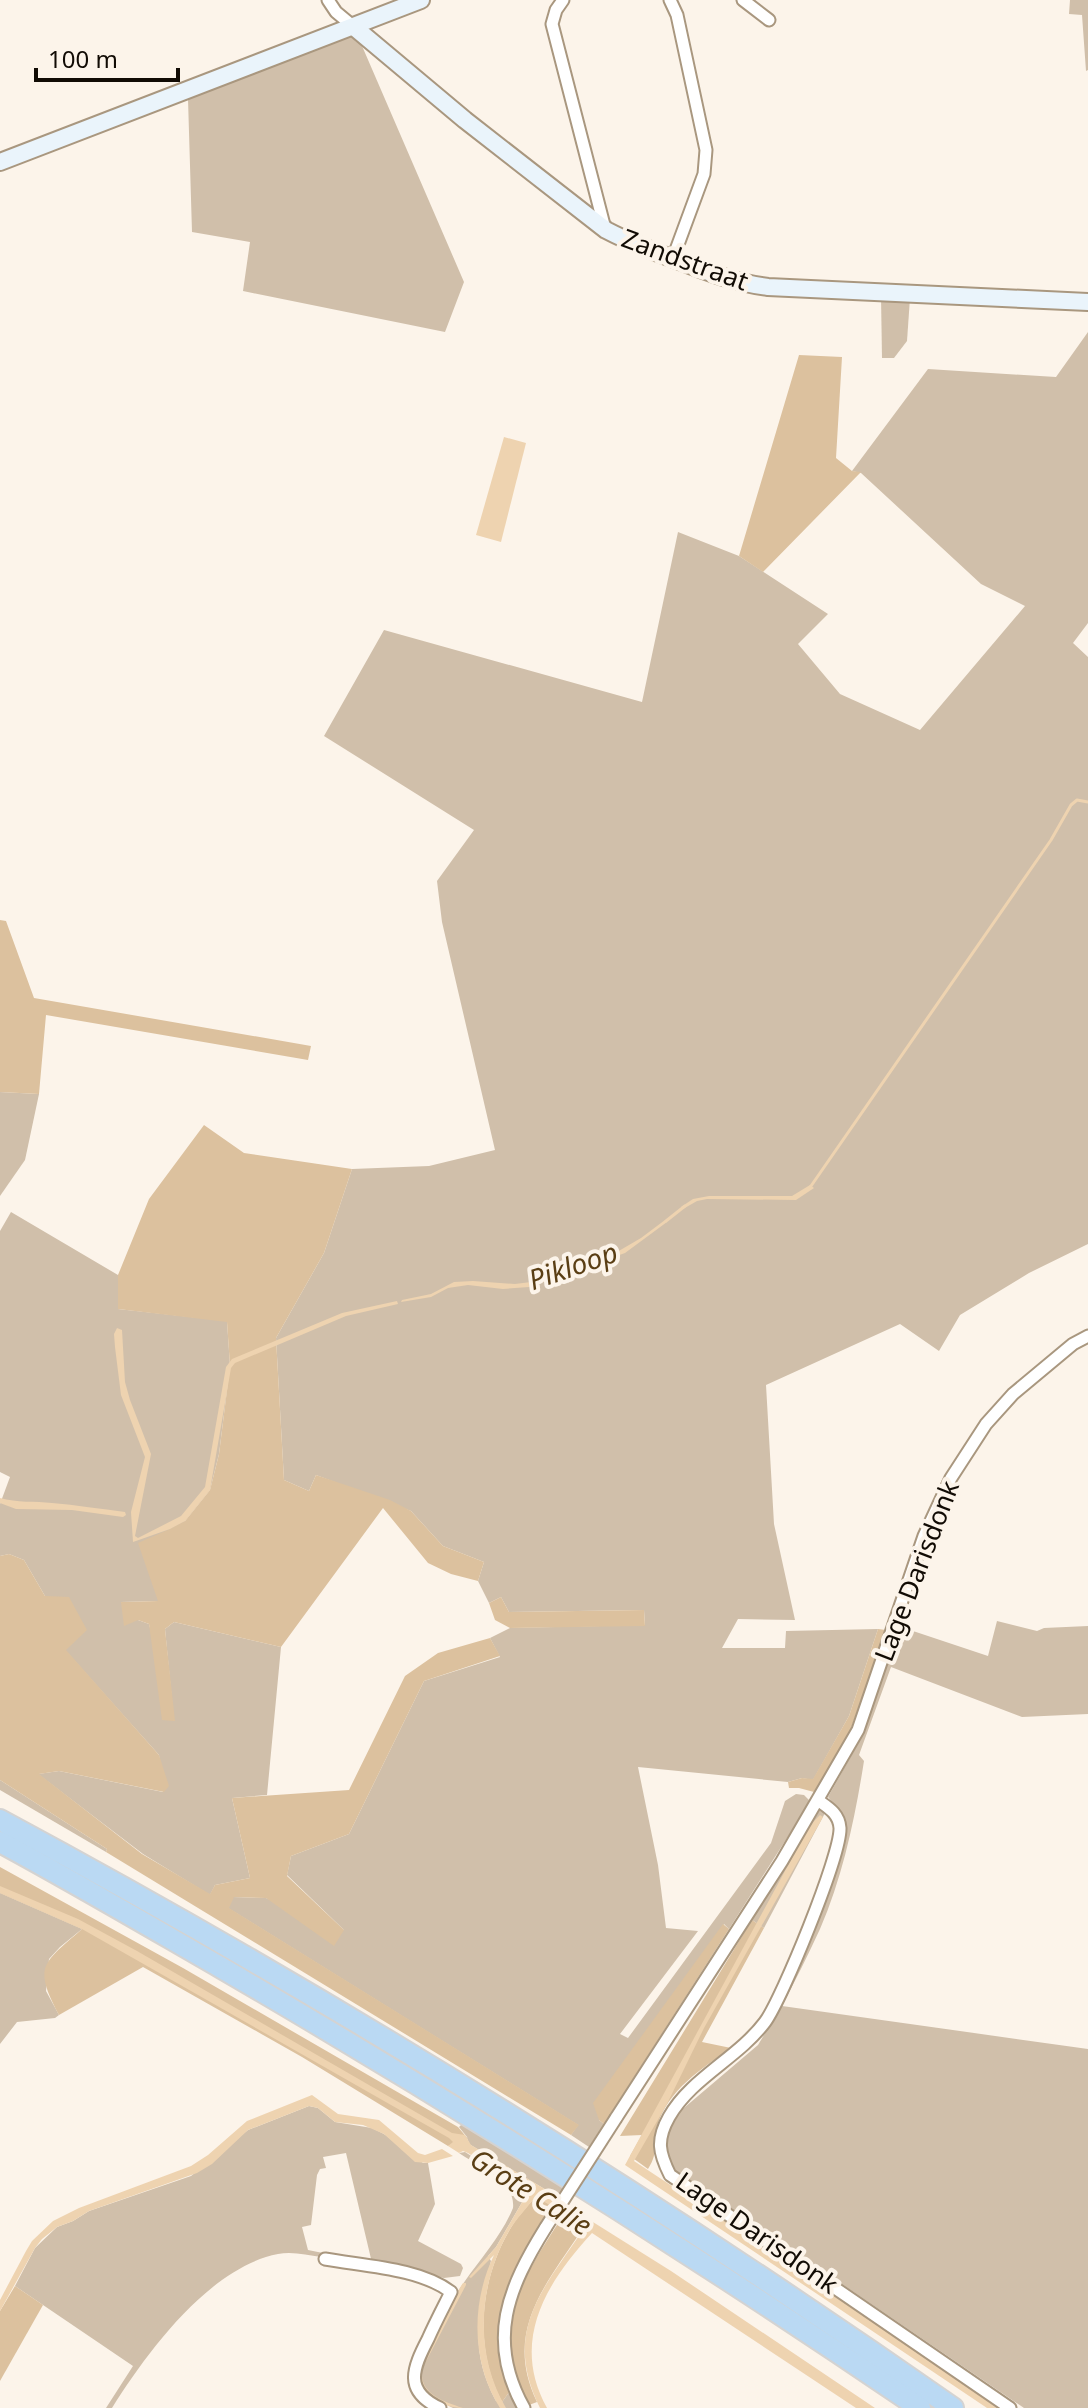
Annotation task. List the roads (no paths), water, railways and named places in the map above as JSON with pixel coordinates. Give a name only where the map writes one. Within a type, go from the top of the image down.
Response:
[{"type":"highway","points":[[0,1820],[317,2000],[570,2154],[790,2296],[953,2408]]},
{"type":"highway","points":[[0,1842],[385,2063],[781,2313],[920,2408]]},
{"type":"street","points":[[328,0],[336,12],[354,27]]},
{"type":"street","points":[[0,162],[421,0]]},
{"type":"street","points":[[563,0],[552,24],[606,230]]},
{"type":"street","points":[[670,0],[677,15],[706,150],[704,174],[673,258]]},
{"type":"street","points":[[743,0],[769,20]]},
{"type":"street","name":"Zandstraat","points":[[354,27],[465,120],[606,230],[629,242],[721,277],[768,287],[1088,302]]},
{"type":"street","name":"Lage Darisdonk","points":[[524,2408],[510,2374],[504,2334],[506,2311],[523,2264],[782,1861],[858,1730],[924,1536],[951,1478],[986,1424],[1013,1394],[1073,1344],[1088,1336]]},
{"type":"street","name":"Lage Darisdonk","points":[[819,1801],[835,1812],[840,1826],[838,1844],[778,2000],[750,2040],[689,2092],[670,2115],[662,2133],[660,2154],[670,2175],[1010,2408]]},
{"type":"street","points":[[325,2259],[419,2276],[451,2292],[418,2359],[414,2374],[421,2395],[440,2408]]},
{"type":"water","points":[[504,437],[526,443],[501,542],[476,535]]},
{"type":"water","points":[[810,1185],[814,1188],[796,1200],[707,1199],[683,1209],[681,1207],[693,1199],[709,1196],[792,1196]]},
{"type":"water","points":[[665,1220],[667,1222],[625,1253],[529,1287],[503,1289],[468,1285],[448,1288],[431,1297],[401,1302],[431,1294],[454,1282],[531,1282],[617,1252]]},
{"type":"water","points":[[397,1301],[398,1304],[346,1316],[235,1363],[231,1368],[210,1490],[185,1521],[133,1542],[131,1512],[145,1457],[121,1395],[114,1334],[117,1328],[122,1330],[125,1382],[151,1454],[135,1536],[138,1538],[181,1516],[205,1487],[226,1367],[232,1359],[342,1313]]},
{"type":"water","points":[[0,1498],[125,1512],[126,1515],[16,1509],[0,1503]]},
{"type":"water","points":[[820,1815],[823,1817],[704,2028],[667,2104],[634,2161],[1000,2408],[987,2408],[625,2165],[810,1825]]},
{"type":"water","name":"Grote Calie","points":[[0,1886],[78,1919],[137,1951],[452,2133],[465,2135],[471,2145],[558,2197],[552,2206],[535,2197],[509,2231],[491,2274],[486,2296],[485,2343],[496,2387],[506,2408],[500,2408],[490,2390],[479,2352],[481,2292],[494,2255],[469,2277],[496,2247],[528,2192],[468,2153],[459,2153],[448,2146],[453,2142],[449,2138],[82,1929],[0,1893]]},
{"type":"water","points":[[312,2095],[338,2114],[379,2120],[418,2153],[425,2155],[442,2149],[453,2156],[428,2163],[415,2162],[384,2134],[363,2125],[335,2122],[318,2108],[309,2106],[248,2130],[212,2164],[197,2173],[89,2211],[57,2227],[35,2248],[0,2311],[0,2300],[26,2251],[53,2221],[79,2208],[191,2166],[247,2121]]},
{"type":"water","points":[[569,2207],[671,2271],[875,2408],[856,2408],[592,2233],[560,2272],[538,2314],[532,2359],[536,2383],[547,2408],[540,2408],[529,2381],[525,2357],[526,2335],[540,2295],[581,2233],[582,2226],[564,2214]]},
{"type":"water","points":[[463,2283],[466,2285],[422,2369],[422,2378],[424,2385],[434,2395],[463,2408],[436,2401],[424,2392],[419,2379],[429,2344]]},
{"type":"waterway","name":"Pikloop","points":[[811,1186],[1051,840],[1071,805],[1077,800],[1088,802]]},
{"type":"waterway","name":"Pikloop","points":[[666,1221],[685,1206]]}]
